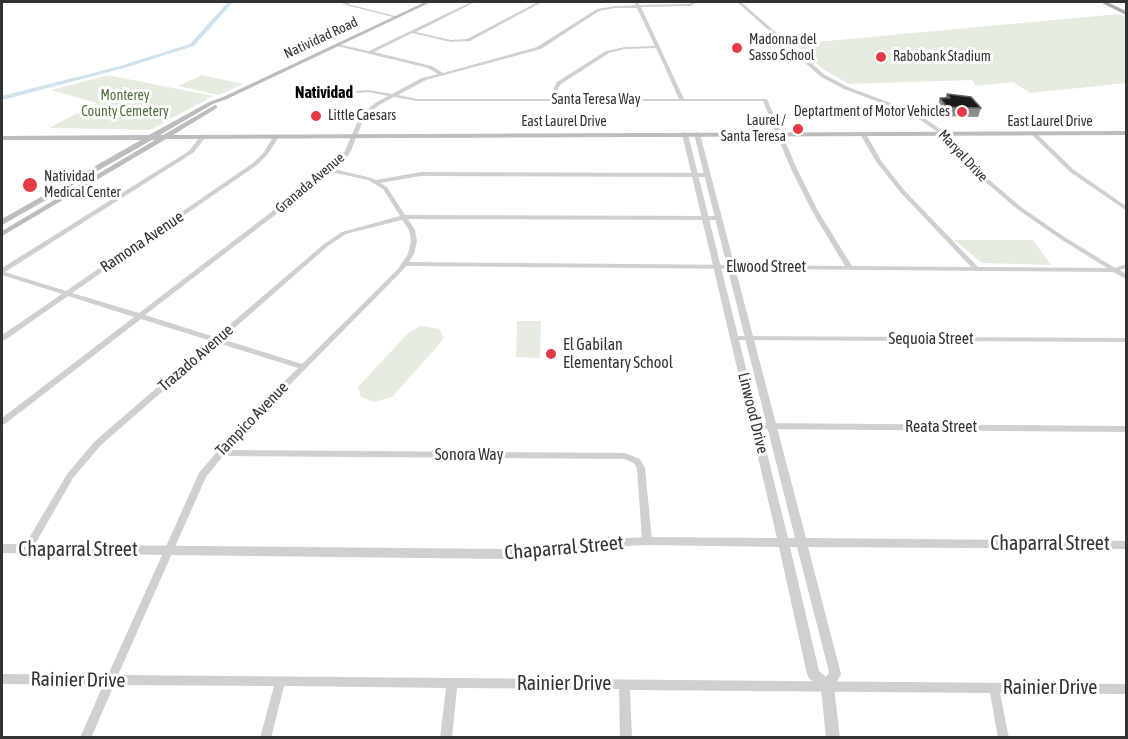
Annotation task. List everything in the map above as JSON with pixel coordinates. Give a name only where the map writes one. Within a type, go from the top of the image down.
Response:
[{"type":"main road","name":"Natividad Road","points":[[2,222],[211,103],[428,2]]},
{"type":"main road","points":[[1103,2],[1126,13]]},
{"type":"main road","points":[[1116,2],[1126,7]]},
{"type":"main road","name":"Natividad Road","points":[[2,234],[191,123],[223,103],[225,98]]},
{"type":"main road","points":[[191,123],[188,131],[213,138]]},
{"type":"main road","name":"East Laurel Drive","points":[[2,138],[1125,134]]},
{"type":"main road","points":[[110,138],[122,146],[118,156]]},
{"type":"street","points":[[350,2],[344,4],[397,17]]},
{"type":"street","points":[[371,52],[473,2]]},
{"type":"street","points":[[412,32],[451,41],[468,40],[540,2]]},
{"type":"street","name":"Granada Avenue","points":[[2,422],[330,170],[345,156],[364,114],[391,96],[417,82],[539,48],[598,10],[638,4],[690,5],[695,2]]},
{"type":"street","name":"Maryal Drive","points":[[739,2],[822,76],[846,88],[915,114],[945,134],[977,172],[1011,202],[1060,237],[1126,277]]},
{"type":"street","points":[[638,4],[682,100]]},
{"type":"street","points":[[339,45],[432,68],[442,74]]},
{"type":"street","points":[[556,100],[556,87],[559,83],[608,52],[657,47]]},
{"type":"street","name":"Santa Teresa Way","points":[[357,92],[417,100],[765,100],[779,134]]},
{"type":"street","name":"Linwood Drive","points":[[685,134],[784,542],[813,674],[827,686]]},
{"type":"street","name":"Linwood Drive","points":[[697,134],[835,674],[827,686],[833,738]]},
{"type":"street","points":[[779,134],[815,210],[850,268]]},
{"type":"street","points":[[863,134],[880,162],[903,192],[976,268]]},
{"type":"street","points":[[1034,134],[1072,171],[1126,208]]},
{"type":"street","points":[[2,272],[187,154],[202,138]]},
{"type":"street","name":"Ramona Avenue","points":[[2,338],[255,164],[266,153],[275,138]]},
{"type":"street","points":[[330,170],[376,182],[385,188],[412,230],[414,239],[406,264]]},
{"type":"street","points":[[376,182],[403,176],[428,174],[707,175]]},
{"type":"street","name":"Trazado Avenue","points":[[27,550],[70,476],[88,453],[333,240],[358,228],[405,217],[718,218]]},
{"type":"street","name":"Elwood Street","points":[[406,264],[1115,270],[1126,266]]},
{"type":"street","name":"Tampico Avenue","points":[[85,738],[195,486],[219,453],[406,264]]},
{"type":"street","points":[[2,272],[303,367]]},
{"type":"street","name":"Sequoia Street","points":[[735,338],[1126,340]]},
{"type":"street","name":"Reata Street","points":[[756,426],[1126,429]]},
{"type":"street","name":"Sonora Way","points":[[219,453],[625,456],[637,461],[641,468],[647,541]]},
{"type":"street","name":"Chaparral Street","points":[[2,549],[532,554],[618,542],[647,541],[1126,545]]},
{"type":"street","name":"Rainier Drive","points":[[2,679],[1126,689]]},
{"type":"street","points":[[265,738],[280,682]]},
{"type":"street","points":[[446,738],[452,683]]},
{"type":"street","points":[[624,685],[626,738]]},
{"type":"street","points":[[994,688],[1004,738]]},
{"type":"green space","points":[[1119,14],[1126,17],[1126,83],[1030,93],[1013,82],[976,86],[972,80],[849,84],[823,69],[794,44]]},
{"type":"green space","points":[[202,75],[243,84],[219,95],[178,86]]},
{"type":"green space","name":"Monterey County Cemetery","points":[[105,76],[213,96],[150,130],[49,128],[97,103],[51,90]]},
{"type":"green space","points":[[954,240],[1033,240],[1051,265],[982,263]]},
{"type":"green space","points":[[517,321],[541,321],[540,358],[516,357]]},
{"type":"green space","points":[[421,326],[439,329],[443,337],[442,341],[392,397],[374,402],[361,397],[358,387],[408,333]]},
{"type":"building","points":[[947,94],[971,97],[981,108],[947,107],[940,98],[950,98]]},
{"type":"waterway","points":[[2,98],[122,67],[192,45],[230,2]]},
{"type":"place","name":"Madonna del Sasso School","points":[[737,48]]},
{"type":"place","name":"Rabobank Stadium","points":[[881,57]]},
{"type":"place","name":"Deptartment of Motor Vehicles","points":[[962,112]]},
{"type":"place","name":"Little Caesars","points":[[316,116]]},
{"type":"place","name":"Laurel / Santa Teresa","points":[[798,129]]},
{"type":"place","name":"Natividad Medical Center","points":[[30,185]]},
{"type":"place","name":"El Gabilan Elementary School","points":[[551,354]]},
{"type":"district","name":"Natividad","points":[[324,93]]}]
